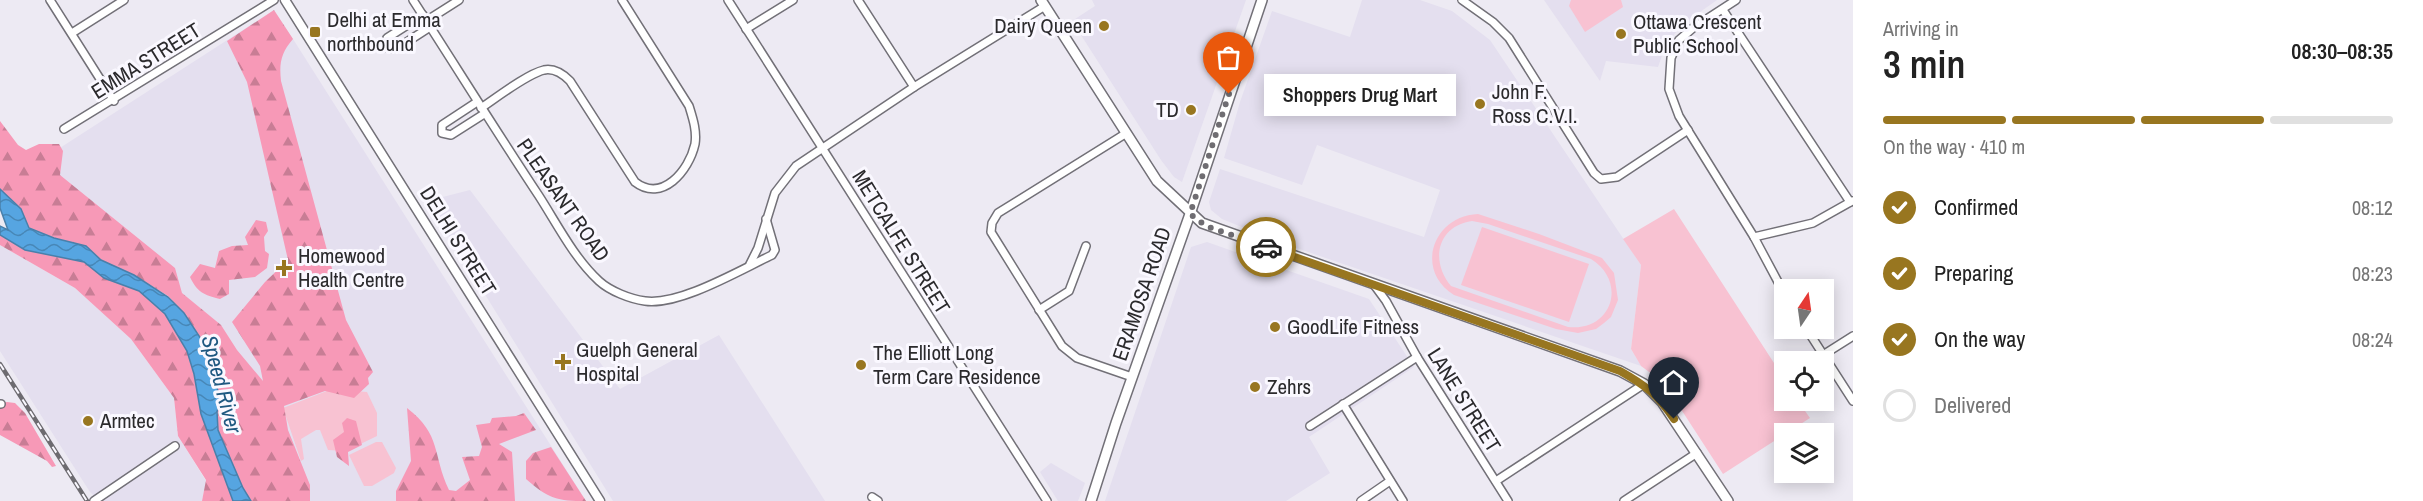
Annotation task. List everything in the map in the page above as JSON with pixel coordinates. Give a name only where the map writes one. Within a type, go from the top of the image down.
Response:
[{"type":"main road","name":"ERAMOSA ROAD","points":[[1090,500],[1262,0]]},
{"type":"main road","points":[[1043,3],[1157,181],[1190,214],[1206,226],[1620,371],[1644,384],[1662,402],[1728,501]]},
{"type":"street","points":[[50,0],[114,101]]},
{"type":"street","points":[[72,33],[124,0]]},
{"type":"street","name":"EMMA STREET","points":[[64,129],[114,101],[274,0]]},
{"type":"street","name":"DELHI STREET","points":[[285,0],[600,501]]},
{"type":"street","name":"PLEASANT ROAD","points":[[413,0],[583,263],[601,282],[619,293],[645,301],[671,300],[696,291],[772,255],[775,250],[766,219]]},
{"type":"street","points":[[426,21],[396,49],[388,48],[387,38],[426,21],[459,0]]},
{"type":"street","points":[[481,108],[451,135],[442,134],[442,125],[481,108],[536,74],[552,70],[562,74],[570,81],[635,182],[641,187],[656,190],[669,184],[683,172],[691,157],[695,142],[695,123],[689,106],[622,0]]},
{"type":"street","name":"METCALFE STREET","points":[[728,0],[1047,501]]},
{"type":"street","points":[[746,29],[793,0]]},
{"type":"street","points":[[858,0],[914,87]]},
{"type":"street","points":[[1462,0],[1487,17],[1509,38],[1594,173],[1601,179],[1617,177],[1688,130]]},
{"type":"street","points":[[1736,0],[1679,40],[1671,58],[1669,89],[1674,106],[1754,237],[1776,279]]},
{"type":"street","points":[[750,264],[758,248],[775,193],[796,166],[1043,3]]},
{"type":"street","points":[[1723,9],[1851,201],[1813,223],[1754,237]]},
{"type":"street","points":[[1125,134],[998,213],[992,223],[991,232],[993,239],[1062,346],[1072,355],[1132,377]]},
{"type":"street","points":[[1039,310],[1069,291],[1086,246]]},
{"type":"street","name":"LANE STREET","points":[[1375,286],[1508,501]]},
{"type":"street","points":[[1830,351],[1853,336]]},
{"type":"street","points":[[1310,426],[1417,357]]},
{"type":"street","points":[[1834,373],[1853,402]]},
{"type":"street","points":[[1496,481],[1644,384]]},
{"type":"street","points":[[1343,404],[1403,501]]},
{"type":"street","points":[[94,501],[175,446]]},
{"type":"street","points":[[1624,501],[1697,453]]},
{"type":"street","points":[[1361,501],[1390,482]]},
{"type":"shaded area","points":[[1092,0],[1246,0],[1182,182],[1174,177],[1161,160],[1072,21],[1095,6]]},
{"type":"shaded area","points":[[1362,0],[1420,0],[1452,11],[1490,40],[1641,265],[1631,349],[1641,366],[1279,242],[1222,219],[1211,210],[1209,202],[1220,169],[1424,237],[1440,190],[1317,145],[1302,185],[1224,158],[1240,102],[1272,11],[1350,37]]},
{"type":"shaded area","name":"Ottawa Crescent Public School","points":[[1544,0],[1717,0],[1683,24],[1666,44],[1658,67],[1606,61],[1600,81]]},
{"type":"shaded area","points":[[1571,0],[1621,0],[1623,7],[1585,32],[1569,6]]},
{"type":"shaded area","name":"Homewood Health Centre","points":[[274,10],[586,501],[256,501],[226,427],[4,184]]},
{"type":"shaded area","name":"Guelph General Hospital","points":[[470,190],[620,389],[719,335],[825,501],[613,501],[427,201]]},
{"type":"shaded area","points":[[1674,209],[1774,363],[1774,411],[1805,411],[1810,418],[1802,423],[1774,423],[1774,441],[1723,474],[1664,383],[1641,366],[1631,349],[1641,265],[1623,239]]},
{"type":"shaded area","points":[[1478,214],[1602,258],[1614,273],[1618,300],[1611,317],[1596,329],[1578,333],[1556,329],[1454,295],[1442,284],[1435,272],[1432,259],[1434,246],[1440,234],[1462,217]],"holes":[[[1472,221],[1488,224],[1591,259],[1602,269],[1609,280],[1612,292],[1610,304],[1604,314],[1595,322],[1568,327],[1451,286],[1440,266],[1440,246],[1444,237],[1460,224]]]},
{"type":"shaded area","points":[[1482,227],[1589,264],[1569,322],[1461,285]]},
{"type":"shaded area","points":[[1207,242],[1369,299],[1414,367],[1309,437],[1330,473],[1286,501],[1105,501],[1191,247]]},
{"type":"shaded area","points":[[0,245],[75,288],[131,339],[174,398],[178,436],[206,481],[202,501],[100,501],[90,492],[0,351]]},
{"type":"shaded area","points":[[332,389],[367,392],[377,413],[377,436],[346,451],[328,450],[320,430],[316,430],[301,439],[304,459],[301,461],[283,408]]},
{"type":"shaded area","points":[[376,442],[382,442],[396,468],[394,473],[372,486],[364,486],[349,455]]},
{"type":"shaded area","points":[[1051,463],[1085,483],[1078,501],[1058,501],[1040,472]]},
{"type":"green space","points":[[274,10],[293,39],[282,58],[281,81],[346,320],[373,372],[368,378],[369,384],[354,398],[325,391],[284,406],[288,430],[310,485],[310,501],[251,501],[218,430],[217,412],[220,398],[205,345],[184,313],[168,296],[134,275],[101,260],[86,246],[54,238],[29,228],[21,209],[0,189],[0,121],[18,145],[26,150],[39,144],[59,144],[63,151],[60,175],[175,268],[182,293],[221,325],[237,350],[263,381],[260,366],[232,322],[265,282],[288,260],[247,82],[227,41]]},
{"type":"green space","points":[[256,220],[266,222],[268,231],[264,237],[265,251],[269,254],[267,268],[255,277],[229,280],[229,294],[220,299],[202,292],[190,277],[200,264],[215,268],[219,251],[232,246],[248,245],[245,237]]},
{"type":"green space","points":[[0,235],[25,250],[84,262],[104,278],[139,291],[165,314],[187,351],[194,374],[201,414],[233,501],[202,501],[206,480],[178,436],[174,398],[131,339],[75,288],[0,245]]},
{"type":"green space","points":[[15,403],[25,413],[56,466],[52,467],[47,461],[0,435],[0,404]]},
{"type":"green space","points":[[407,408],[426,427],[435,446],[449,490],[456,491],[470,480],[462,457],[479,456],[482,447],[476,425],[490,423],[492,418],[524,413],[536,430],[499,444],[512,452],[515,501],[396,501],[396,491],[411,461]]},
{"type":"green space","points":[[347,418],[356,421],[362,445],[348,452],[349,466],[337,457],[333,440],[344,432],[342,423]]},
{"type":"green space","points":[[551,447],[586,501],[554,498],[526,479],[526,461],[533,453]]},
{"type":"water","points":[[0,189],[21,209],[29,228],[54,238],[86,246],[101,260],[134,275],[168,297],[184,313],[205,345],[220,398],[217,412],[218,430],[251,501],[233,501],[201,414],[194,374],[187,351],[165,314],[139,291],[104,278],[84,262],[25,250],[0,235],[0,226],[8,230],[0,208]]},
{"type":"railway","points":[[0,364],[87,501]]},
{"type":"way so far","points":[[1229,94],[1190,214],[1206,226],[1266,247]]},
{"type":"place","name":"Dairy Queen","points":[[1104,26]]},
{"type":"place","name":"Delhi at Emma northbound","points":[[315,32]]},
{"type":"place","name":"Ottawa Crescent Public School","points":[[1621,34]]},
{"type":"place","name":"Shoppers Drug Mart","points":[[1229,94]]},
{"type":"place","name":"John F. Ross C.V.I.","points":[[1480,104]]},
{"type":"place","name":"TD","points":[[1191,110]]},
{"type":"place","name":"Homewood Health Centre","points":[[284,268]]},
{"type":"place","name":"GoodLife Fitness","points":[[1275,327]]},
{"type":"place","name":"Guelph General Hospital","points":[[563,362]]},
{"type":"place","name":"The Elliott Long Term Care Residence","points":[[861,365]]},
{"type":"place","name":"Zehrs","points":[[1255,387]]},
{"type":"place","name":"Armtec","points":[[88,421]]},
{"type":"route","points":[[1266,247],[1620,371],[1644,384],[1662,402],[1674,419]]},
{"type":"water label","name":"Speed River","points":[[222,384]]}]
